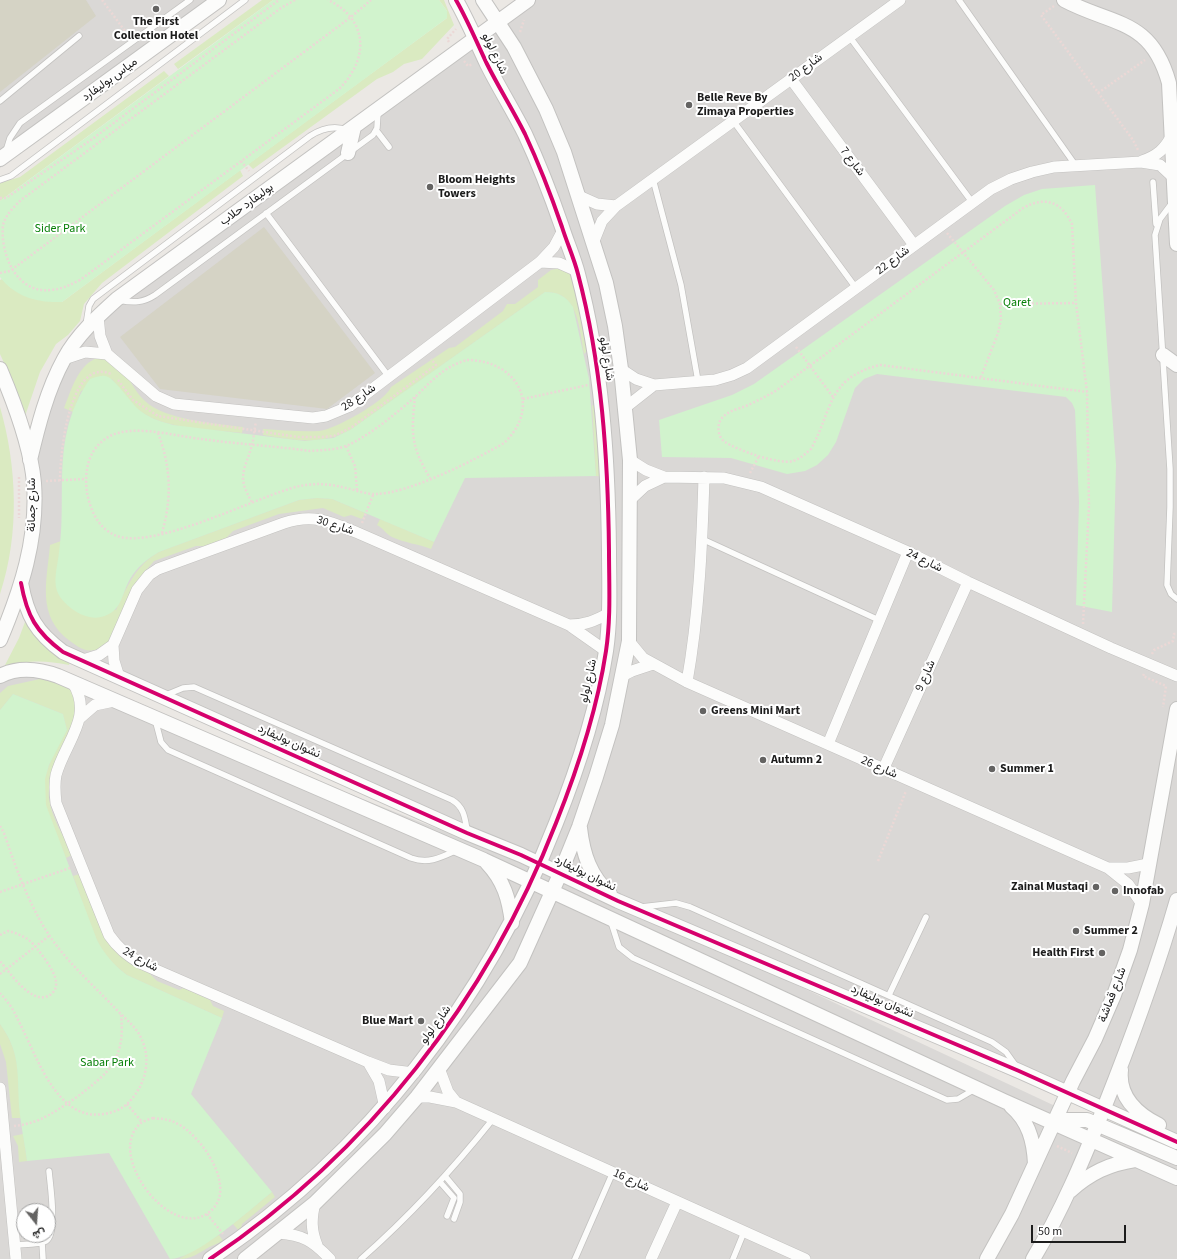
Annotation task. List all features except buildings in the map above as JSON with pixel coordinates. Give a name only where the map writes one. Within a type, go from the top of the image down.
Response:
[{"type":"street","name":"مياس بوليفارد","points":[[2,158],[219,0]]},
{"type":"street","name":"شارع لولو","points":[[210,1259],[231,1245],[287,1201],[339,1154],[385,1108],[414,1073],[468,998],[512,923],[540,864],[572,784],[591,718],[606,651],[609,614],[608,511],[600,383],[589,322],[577,271],[545,180],[524,133],[456,0]]},
{"type":"street","name":"شارع لولو","points":[[245,1259],[315,1203],[351,1169],[417,1097],[520,963],[580,827],[612,725],[629,641],[630,460],[626,407],[621,369],[615,326],[606,283],[594,241],[564,152],[546,109],[514,47],[483,0]]},
{"type":"street","name":"بوليفارد حلاب","points":[[30,460],[38,426],[64,359],[86,329],[98,316],[117,300],[528,0]]},
{"type":"street","name":"شارع 20","points":[[594,241],[602,222],[616,206],[734,122],[900,0]]},
{"type":"street","points":[[1061,2],[1120,22],[1134,29],[1147,40],[1157,52],[1169,83],[1177,237]]},
{"type":"street","name":"شارع 7","points":[[791,79],[914,245]]},
{"type":"street","points":[[348,153],[352,128]]},
{"type":"street","name":"شارع 22","points":[[1141,162],[1160,152],[1172,135]]},
{"type":"street","name":"شارع 22","points":[[621,369],[636,379],[654,385],[726,377],[747,368],[972,202],[1004,182],[1032,172],[1054,167],[1141,162],[1160,165],[1174,178]]},
{"type":"street","points":[[579,196],[597,204],[616,206]]},
{"type":"street","name":"شارع 28","points":[[98,316],[100,336],[108,354],[148,390],[165,401],[174,404],[300,418],[326,416],[350,406],[540,262],[554,247],[563,230]]},
{"type":"street","points":[[540,262],[559,263],[577,271]]},
{"type":"street","points":[[64,359],[85,352],[108,354]]},
{"type":"street","points":[[1163,355],[1177,365]]},
{"type":"street","name":"شارع جمانة","points":[[0,369],[19,421],[30,460],[34,482],[34,523],[30,550],[22,583],[0,640]]},
{"type":"street","points":[[626,407],[654,385]]},
{"type":"street","name":"شارع 24","points":[[630,460],[646,470],[664,477],[724,478],[761,487],[908,552],[968,582],[1177,676]]},
{"type":"street","name":"شارع 24","points":[[630,500],[645,486],[664,477]]},
{"type":"street","points":[[687,682],[694,642],[702,539],[704,477]]},
{"type":"street","name":"شارع 30","points":[[119,677],[114,661],[113,645],[142,582],[158,569],[296,519],[310,518],[323,519],[358,533],[569,625],[606,651]]},
{"type":"street","points":[[828,744],[881,621],[908,552]]},
{"type":"street","name":"شارع 9","points":[[883,770],[968,582]]},
{"type":"street","name":"نشوان بوليفارد","points":[[22,583],[25,604],[33,623],[42,634],[63,652],[467,833],[540,864],[618,901],[1019,1071],[1177,1142]]},
{"type":"street","name":"شارع 30","points":[[569,625],[583,625],[596,621],[609,614]]},
{"type":"street","name":"شارع 26","points":[[629,641],[643,658],[687,682],[910,782],[1108,868],[1128,884],[1142,904]]},
{"type":"street","points":[[83,660],[99,655],[113,645]]},
{"type":"street","points":[[622,676],[653,664]]},
{"type":"street","points":[[0,676],[23,669],[41,670],[73,683],[532,881],[1004,1101],[1177,1178]]},
{"type":"street","name":"شارع 24","points":[[73,683],[81,699],[80,718],[56,776],[54,790],[56,803],[109,935],[117,947],[128,956],[368,1062],[389,1070],[414,1073]]},
{"type":"street","name":"شارع 24","points":[[80,718],[95,705],[114,701]]},
{"type":"street","name":"شارع قماشة","points":[[987,1259],[1012,1214],[1095,1039],[1114,995],[1130,950],[1142,904],[1177,710]]},
{"type":"street","points":[[580,827],[582,849],[590,869],[602,887],[618,901]]},
{"type":"street","points":[[484,860],[496,873],[505,888],[510,905],[512,923]]},
{"type":"street","name":"شارع 26","points":[[1108,868],[1128,868],[1148,864]]},
{"type":"street","points":[[1033,1259],[1068,1192],[1122,1065],[1174,920],[1177,900]]},
{"type":"street","points":[[368,1062],[379,1081],[385,1108]]},
{"type":"street","points":[[1122,1065],[1120,1076],[1122,1088],[1132,1106],[1139,1114],[1165,1128],[1177,1139]]},
{"type":"street","points":[[439,1068],[448,1092],[456,1102]]},
{"type":"street","points":[[0,1088],[16,1259]]},
{"type":"street","name":"شارع 16","points":[[417,1097],[430,1097],[456,1102],[805,1259]]},
{"type":"street","points":[[1004,1101],[1015,1110],[1030,1134],[1034,1150],[1035,1166]]},
{"type":"street","points":[[1054,1123],[1076,1119],[1098,1123],[1177,1158]]},
{"type":"street","points":[[1068,1192],[1079,1182],[1104,1168],[1135,1160]]},
{"type":"street","points":[[651,1259],[677,1202]]},
{"type":"street","points":[[315,1203],[311,1217],[312,1232],[317,1245]]},
{"type":"street","points":[[279,1233],[292,1234],[305,1238],[317,1245],[330,1259]]},
{"type":"street","points":[[231,1245],[241,1259]]},
{"type":"lane","points":[[2,158],[10,138],[20,123],[190,0]]},
{"type":"lane","points":[[0,180],[11,176],[245,0]]},
{"type":"lane","points":[[959,0],[1076,166]]},
{"type":"lane","points":[[0,101],[79,36]]},
{"type":"lane","points":[[849,36],[972,202]]},
{"type":"lane","points":[[117,300],[136,303],[149,299],[373,135],[376,130],[378,110]]},
{"type":"lane","points":[[734,122],[856,288]]},
{"type":"lane","points":[[86,329],[89,306],[93,299],[317,132],[333,127],[352,128]]},
{"type":"lane","points":[[376,130],[389,147]]},
{"type":"lane","points":[[653,179],[682,285],[698,381]]},
{"type":"lane","points":[[1153,182],[1157,227],[1156,240],[1170,469],[1167,585],[1171,594],[1177,599]]},
{"type":"lane","points":[[1157,227],[1162,216],[1175,200]]},
{"type":"lane","points":[[266,213],[389,377]]},
{"type":"lane","points":[[702,539],[881,621]]},
{"type":"lane","points":[[163,696],[183,688],[194,687],[452,800],[457,803],[463,811],[467,833]]},
{"type":"lane","points":[[155,719],[161,742],[168,750],[418,861],[432,861],[459,849]]},
{"type":"lane","points":[[634,908],[669,903],[683,904],[1000,1046],[1009,1055],[1019,1071]]},
{"type":"lane","points":[[610,917],[619,947],[633,958],[947,1100],[958,1099],[977,1088]]},
{"type":"lane","points":[[889,995],[926,917]]},
{"type":"lane","points":[[361,1259],[385,1238],[440,1182],[493,1119]]},
{"type":"lane","points":[[49,1171],[51,1203]]},
{"type":"lane","points":[[575,1259],[613,1172]]},
{"type":"lane","points":[[445,1176],[460,1194],[460,1202],[454,1218]]},
{"type":"lane","points":[[440,1182],[454,1198],[447,1216]]},
{"type":"lane","points":[[733,1259],[744,1232]]},
{"type":"lane","points":[[15,1245],[33,1243]]},
{"type":"lane","points":[[42,1243],[43,1259]]},
{"type":"path","points":[[102,0],[132,42]]},
{"type":"path","points":[[0,198],[6,198],[91,140],[279,0]]},
{"type":"path","points":[[295,0],[281,8],[21,200],[10,211],[3,224],[0,240],[2,255],[10,271],[20,281],[34,288],[50,291],[66,288],[80,280],[340,89],[351,78],[358,63],[361,47],[358,31],[351,17],[340,6],[328,0]]},
{"type":"path","points":[[0,273],[10,271],[351,17],[371,0]]},
{"type":"path","points":[[1061,2],[1041,15],[1133,140],[1138,149],[1141,162]]},
{"type":"path","points":[[1098,93],[1157,52]]},
{"type":"path","points":[[241,161],[254,178]]},
{"type":"path","points":[[1083,635],[1089,506],[1087,392],[1076,303],[1072,224],[1066,213],[1057,205],[1046,202],[1034,202],[1023,208],[766,397],[724,416],[718,424],[719,434],[724,442],[759,456],[782,462],[793,461],[803,457],[811,449],[837,390],[848,378],[863,369],[880,365],[1087,392]]},
{"type":"path","points":[[941,226],[994,290],[1000,304],[1000,326],[981,377]]},
{"type":"path","points":[[1000,304],[1076,303]]},
{"type":"path","points":[[789,338],[833,398]]},
{"type":"path","points":[[467,360],[482,360],[496,364],[508,373],[517,385],[522,399],[523,411],[520,424],[504,443],[407,488],[388,493],[373,494],[323,483],[308,484],[252,502],[206,520],[161,534],[129,538],[116,535],[105,529],[96,520],[90,509],[85,479],[86,466],[91,454],[100,443],[111,436],[124,432],[158,433],[310,451],[328,450],[346,446],[372,430],[415,397],[440,372],[452,364],[467,360]]},
{"type":"path","points":[[522,399],[600,383]]},
{"type":"path","points":[[415,397],[412,435],[422,465],[430,478]]},
{"type":"path","points":[[252,502],[246,492],[243,478],[244,465],[252,444],[257,413]]},
{"type":"path","points":[[158,433],[164,449],[170,483],[166,517],[161,534]]},
{"type":"path","points":[[346,446],[355,466],[357,490]]},
{"type":"path","points":[[745,482],[759,456]]},
{"type":"path","points":[[18,473],[19,525]]},
{"type":"path","points":[[34,482],[85,479]]},
{"type":"path","points":[[358,533],[373,494]]},
{"type":"path","points":[[1162,709],[1166,686],[1143,676],[1154,650],[1173,642],[1174,634],[1177,634]]},
{"type":"path","points":[[878,861],[910,782]]},
{"type":"path","points":[[0,826],[4,833],[22,884],[49,936],[83,976],[134,1026],[143,1041],[146,1058],[145,1075],[140,1086],[126,1104],[112,1113],[96,1115],[80,1112],[66,1103],[48,1079],[17,1016],[0,993]]},
{"type":"path","points":[[0,892],[80,865]]},
{"type":"path","points":[[0,935],[8,931],[14,932],[22,936],[35,947],[56,981],[55,989],[50,995],[43,998],[35,998],[28,993],[0,961]]},
{"type":"path","points":[[0,974],[49,936]]},
{"type":"path","points":[[4,1126],[28,1124],[42,1119],[100,1079],[112,1065],[119,1049],[123,1032],[121,1014]]},
{"type":"path","points":[[126,1104],[142,1123]]},
{"type":"path","points":[[153,1118],[165,1119],[177,1123],[206,1148],[216,1171],[219,1183],[219,1196],[217,1204],[207,1214],[195,1219],[184,1218],[158,1203],[147,1192],[139,1180],[133,1166],[131,1155],[135,1131],[142,1123],[153,1118]]},
{"type":"path","points":[[207,1214],[231,1245]]},
{"type":"shaded area","points":[[0,0],[223,0],[0,168]]},
{"type":"shaded area","points":[[0,0],[86,0],[96,16],[0,92]]},
{"type":"shaded area","points":[[536,0],[1177,0],[1177,1150],[634,909],[1177,1163],[1177,1259],[0,1259],[0,676],[42,670],[415,820],[581,884],[56,642],[45,632],[24,584],[35,459],[64,369],[82,339],[114,308]]},
{"type":"shaded area","points":[[264,227],[375,373],[327,409],[160,389],[120,337]]},
{"type":"green space","points":[[262,0],[273,0],[178,69],[174,64]]},
{"type":"green space","name":"Sider Park","points":[[273,0],[439,0],[447,11],[447,18],[62,302],[36,300],[20,294],[6,284],[0,277],[0,201]]},
{"type":"green space","points":[[439,0],[444,0],[454,25],[422,59],[404,64],[393,72],[377,79],[253,169],[248,164],[447,18],[447,11]]},
{"type":"green space","points":[[164,71],[169,76],[0,201],[0,183],[20,177]]},
{"type":"green space","points":[[240,170],[243,176],[102,283],[84,304],[80,321],[68,335],[56,344],[40,372],[23,422],[10,376],[0,354],[0,280],[2,279],[10,287],[62,302]]},
{"type":"green space","name":"Qaret","points":[[1095,185],[1116,465],[1112,612],[1076,605],[1079,502],[1075,410],[1072,403],[1066,397],[877,374],[864,379],[855,388],[836,442],[828,455],[817,465],[805,471],[787,474],[731,458],[662,457],[659,420],[732,395],[754,384],[1005,206],[1024,195],[1042,189]]},
{"type":"green space","points":[[561,268],[572,272],[592,346],[584,354],[578,323],[571,305],[565,298],[556,293],[545,292],[350,430],[338,435],[317,440],[297,440],[263,435],[263,429],[319,431],[336,426],[359,414],[380,400],[391,387],[449,348],[455,347],[503,311],[507,304],[515,304],[538,287],[538,280],[551,270]]},
{"type":"green space","points":[[545,292],[561,295],[568,300],[573,307],[589,379],[596,476],[465,478],[434,542],[332,499],[317,498],[299,500],[159,552],[146,560],[139,567],[130,579],[117,607],[108,615],[95,618],[88,617],[69,607],[60,597],[56,586],[56,577],[62,522],[62,476],[64,446],[73,411],[82,391],[90,379],[101,376],[109,378],[142,412],[153,418],[173,425],[305,441],[333,438],[350,430]]},
{"type":"green space","points":[[100,357],[116,364],[145,401],[165,413],[191,420],[243,427],[242,433],[178,426],[153,419],[134,406],[112,379],[81,391],[73,412],[64,408],[73,385],[81,371],[92,360]]},
{"type":"green space","points":[[592,405],[597,407],[604,477],[596,476]]},
{"type":"green space","points":[[0,407],[10,453],[14,500],[11,548],[0,594]]},
{"type":"green space","points":[[317,498],[332,499],[365,513],[362,519],[351,515],[344,517],[323,508],[279,514],[233,531],[226,538],[205,546],[196,546],[154,561],[137,581],[119,620],[112,642],[96,650],[86,650],[76,645],[59,631],[52,621],[46,597],[50,545],[61,541],[56,578],[57,590],[116,610],[128,585],[138,570],[159,552],[299,500]]},
{"type":"green space","points":[[380,519],[434,542],[431,549],[392,537],[377,525]]},
{"type":"green space","points":[[28,614],[70,660],[69,665],[52,662],[36,662],[21,663],[4,667],[19,638]]},
{"type":"green space","points":[[40,679],[66,686],[70,689],[82,706],[56,765],[49,789],[52,813],[74,854],[66,858],[50,819],[44,799],[45,778],[49,765],[67,730],[63,714],[13,694],[0,710],[0,693],[8,686]]},
{"type":"green space","name":"Sabar Park","points":[[13,694],[63,714],[67,730],[49,765],[45,779],[46,805],[97,940],[103,950],[127,975],[222,1018],[191,1094],[272,1192],[223,1232],[194,1251],[181,1257],[170,1259],[109,1153],[27,1161],[20,1115],[15,1057],[7,1036],[0,1024],[0,710]]},
{"type":"green space","points":[[83,873],[84,885],[99,925],[104,928],[157,981],[179,990],[184,988],[210,1000],[213,1006],[224,1011],[222,1018],[127,975],[112,963],[95,936],[73,876]]},
{"type":"green space","points":[[0,1024],[8,1036],[16,1058],[21,1118],[12,1118],[6,1062],[0,1044]]},
{"type":"green space","points":[[23,1134],[27,1161],[19,1162],[18,1146],[13,1136]]},
{"type":"green space","points":[[272,1192],[275,1197],[242,1224],[240,1232],[233,1224]]},
{"type":"green space","points":[[219,1235],[224,1242],[212,1246],[191,1257],[179,1259]]},
{"type":"cycle path","points":[[210,1259],[267,1217],[321,1171],[371,1121],[416,1068],[458,1011],[495,951],[528,888],[556,823],[586,738],[602,673],[608,639],[609,614],[607,481],[598,377],[586,308],[575,262],[545,180],[525,134],[496,82],[456,0]]},
{"type":"cycle path","points":[[21,583],[26,605],[34,622],[39,630],[63,652],[467,833],[521,855],[618,901],[1019,1071],[1177,1142]]},
{"type":"place","name":"The First Collection Hotel","points":[[156,9]]},
{"type":"place","name":"Belle Reve By Zimaya Properties","points":[[689,105]]},
{"type":"place","name":"Bloom Heights Towers","points":[[430,187]]},
{"type":"place","name":"Greens Mini Mart","points":[[703,711]]},
{"type":"place","name":"Autumn 2","points":[[763,760]]},
{"type":"place","name":"Summer 1","points":[[992,769]]},
{"type":"place","name":"Zainal Mustaqi","points":[[1096,887]]},
{"type":"place","name":"Innofab","points":[[1115,891]]},
{"type":"place","name":"Summer 2","points":[[1076,931]]},
{"type":"place","name":"Health First","points":[[1102,953]]},
{"type":"place","name":"Blue Mart","points":[[421,1021]]}]
